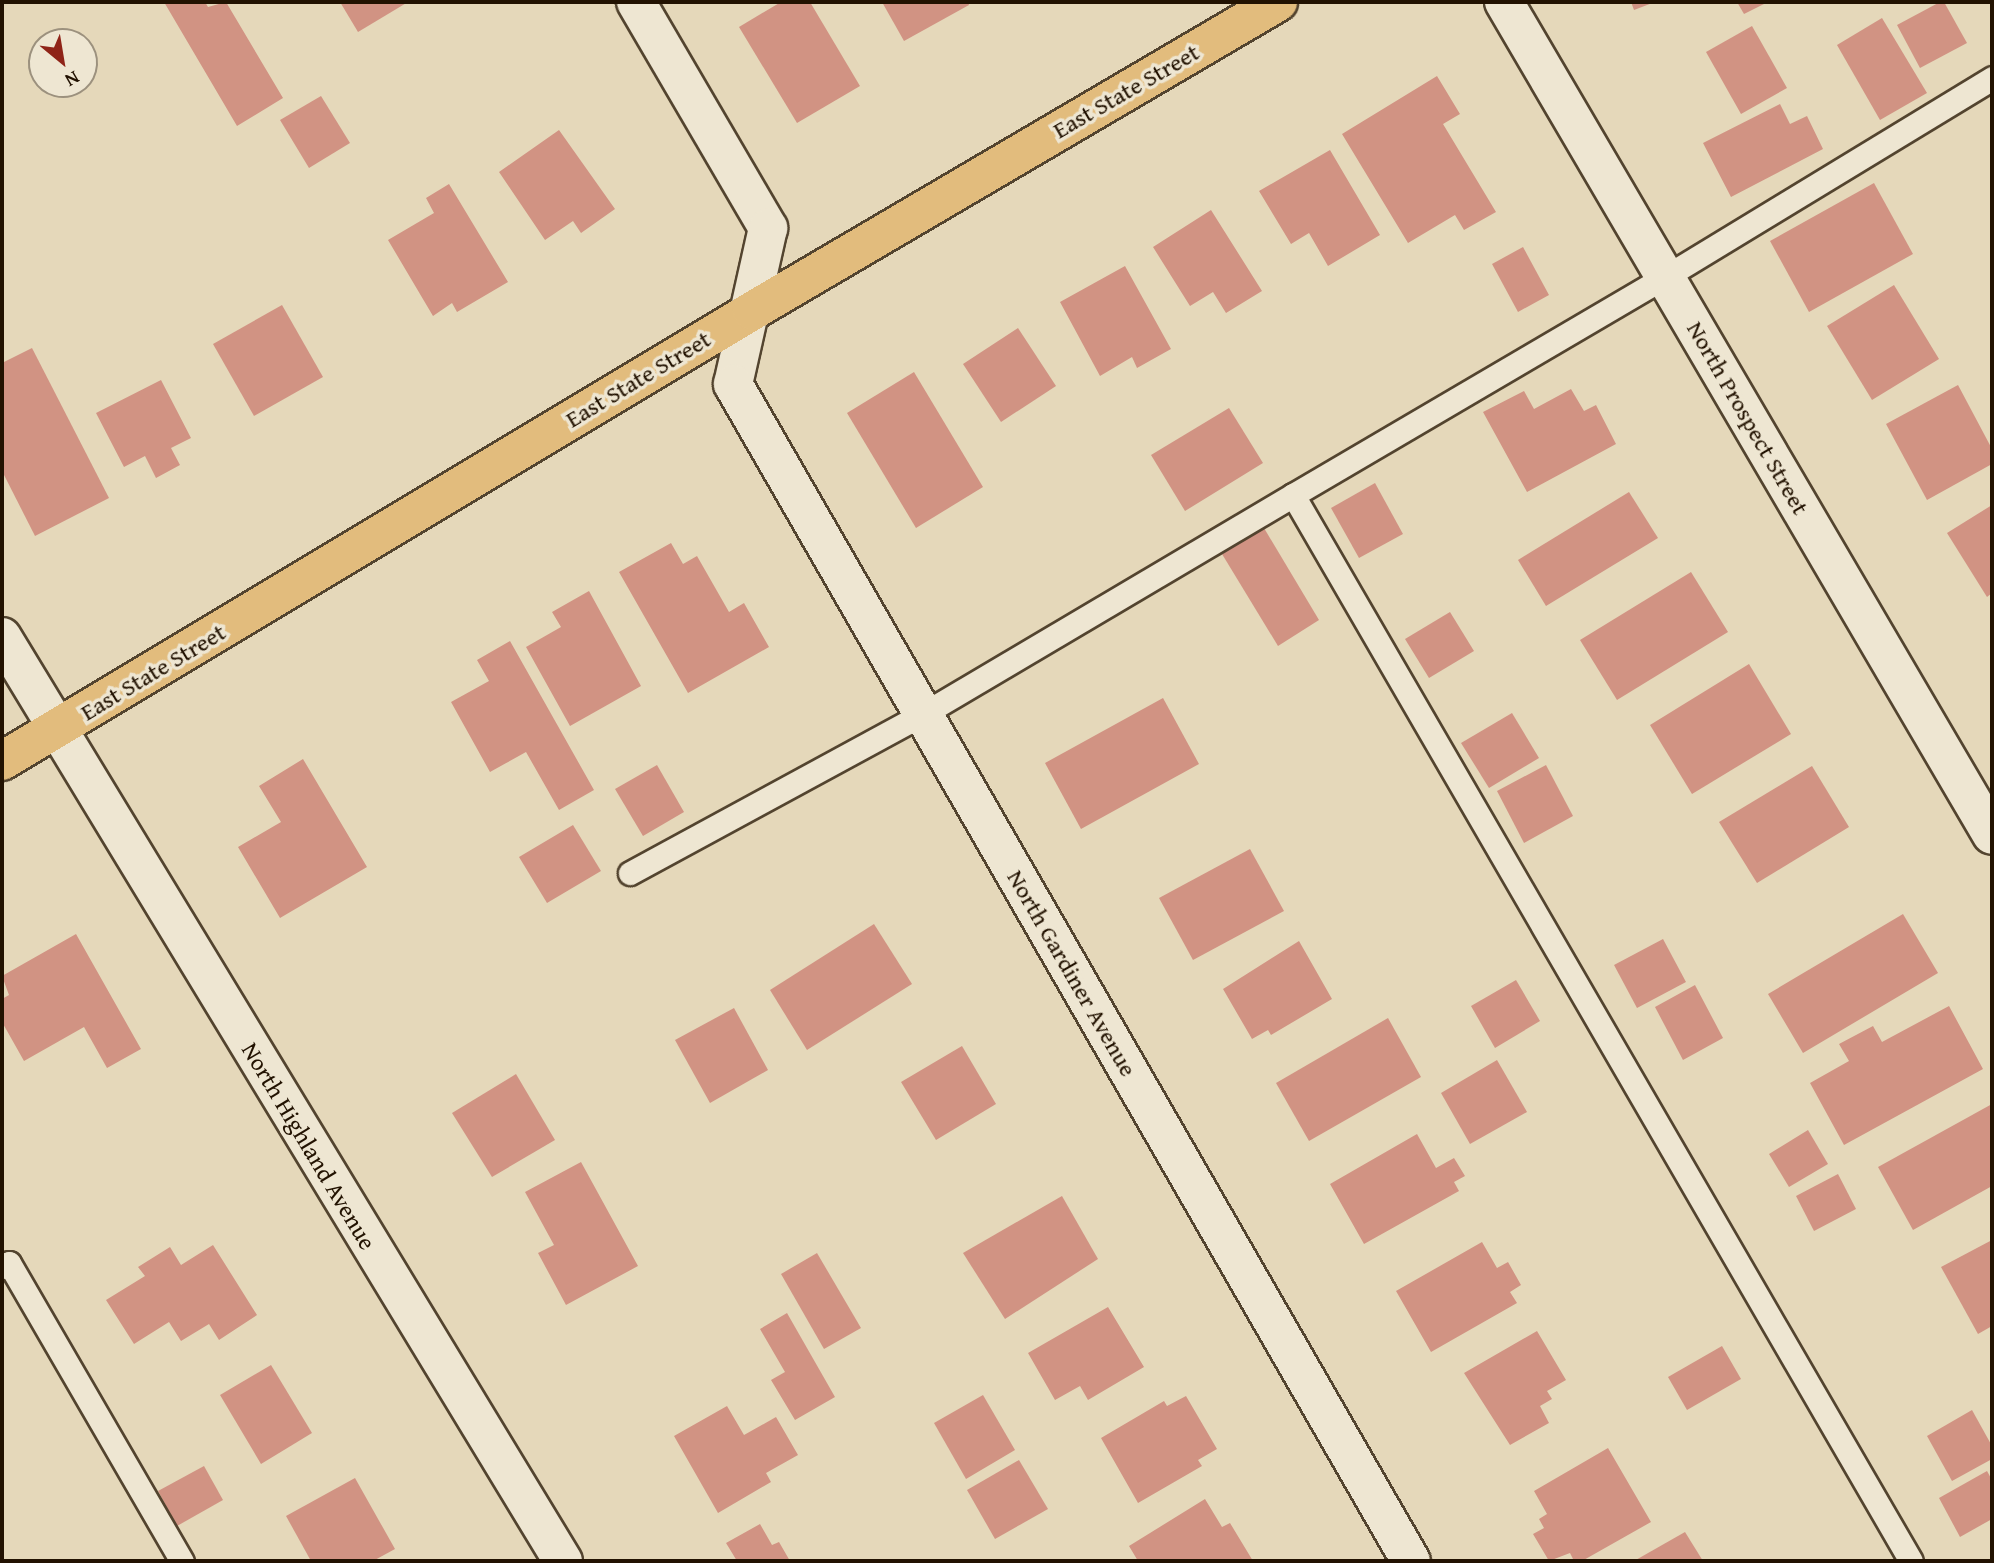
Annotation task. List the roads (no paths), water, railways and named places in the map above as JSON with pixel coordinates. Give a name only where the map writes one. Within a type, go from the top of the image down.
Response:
[{"type":"main road","name":"East State Street","points":[[2,761],[752,311],[1278,2]]},
{"type":"street","points":[[636,2],[768,228],[752,311]]},
{"type":"street","name":"North Prospect Street","points":[[1504,2],[1992,835]]},
{"type":"street","name":"North Gardiner Avenue","points":[[752,311],[733,384],[1412,1561]]},
{"type":"street","name":"North Highland Avenue","points":[[2,637],[55,730],[563,1561]]},
{"type":"lane","points":[[630,873],[923,714],[1665,277],[1992,78]]},
{"type":"lane","points":[[1293,495],[1911,1561]]},
{"type":"lane","points":[[2,1267],[9,1263],[182,1561]]}]
